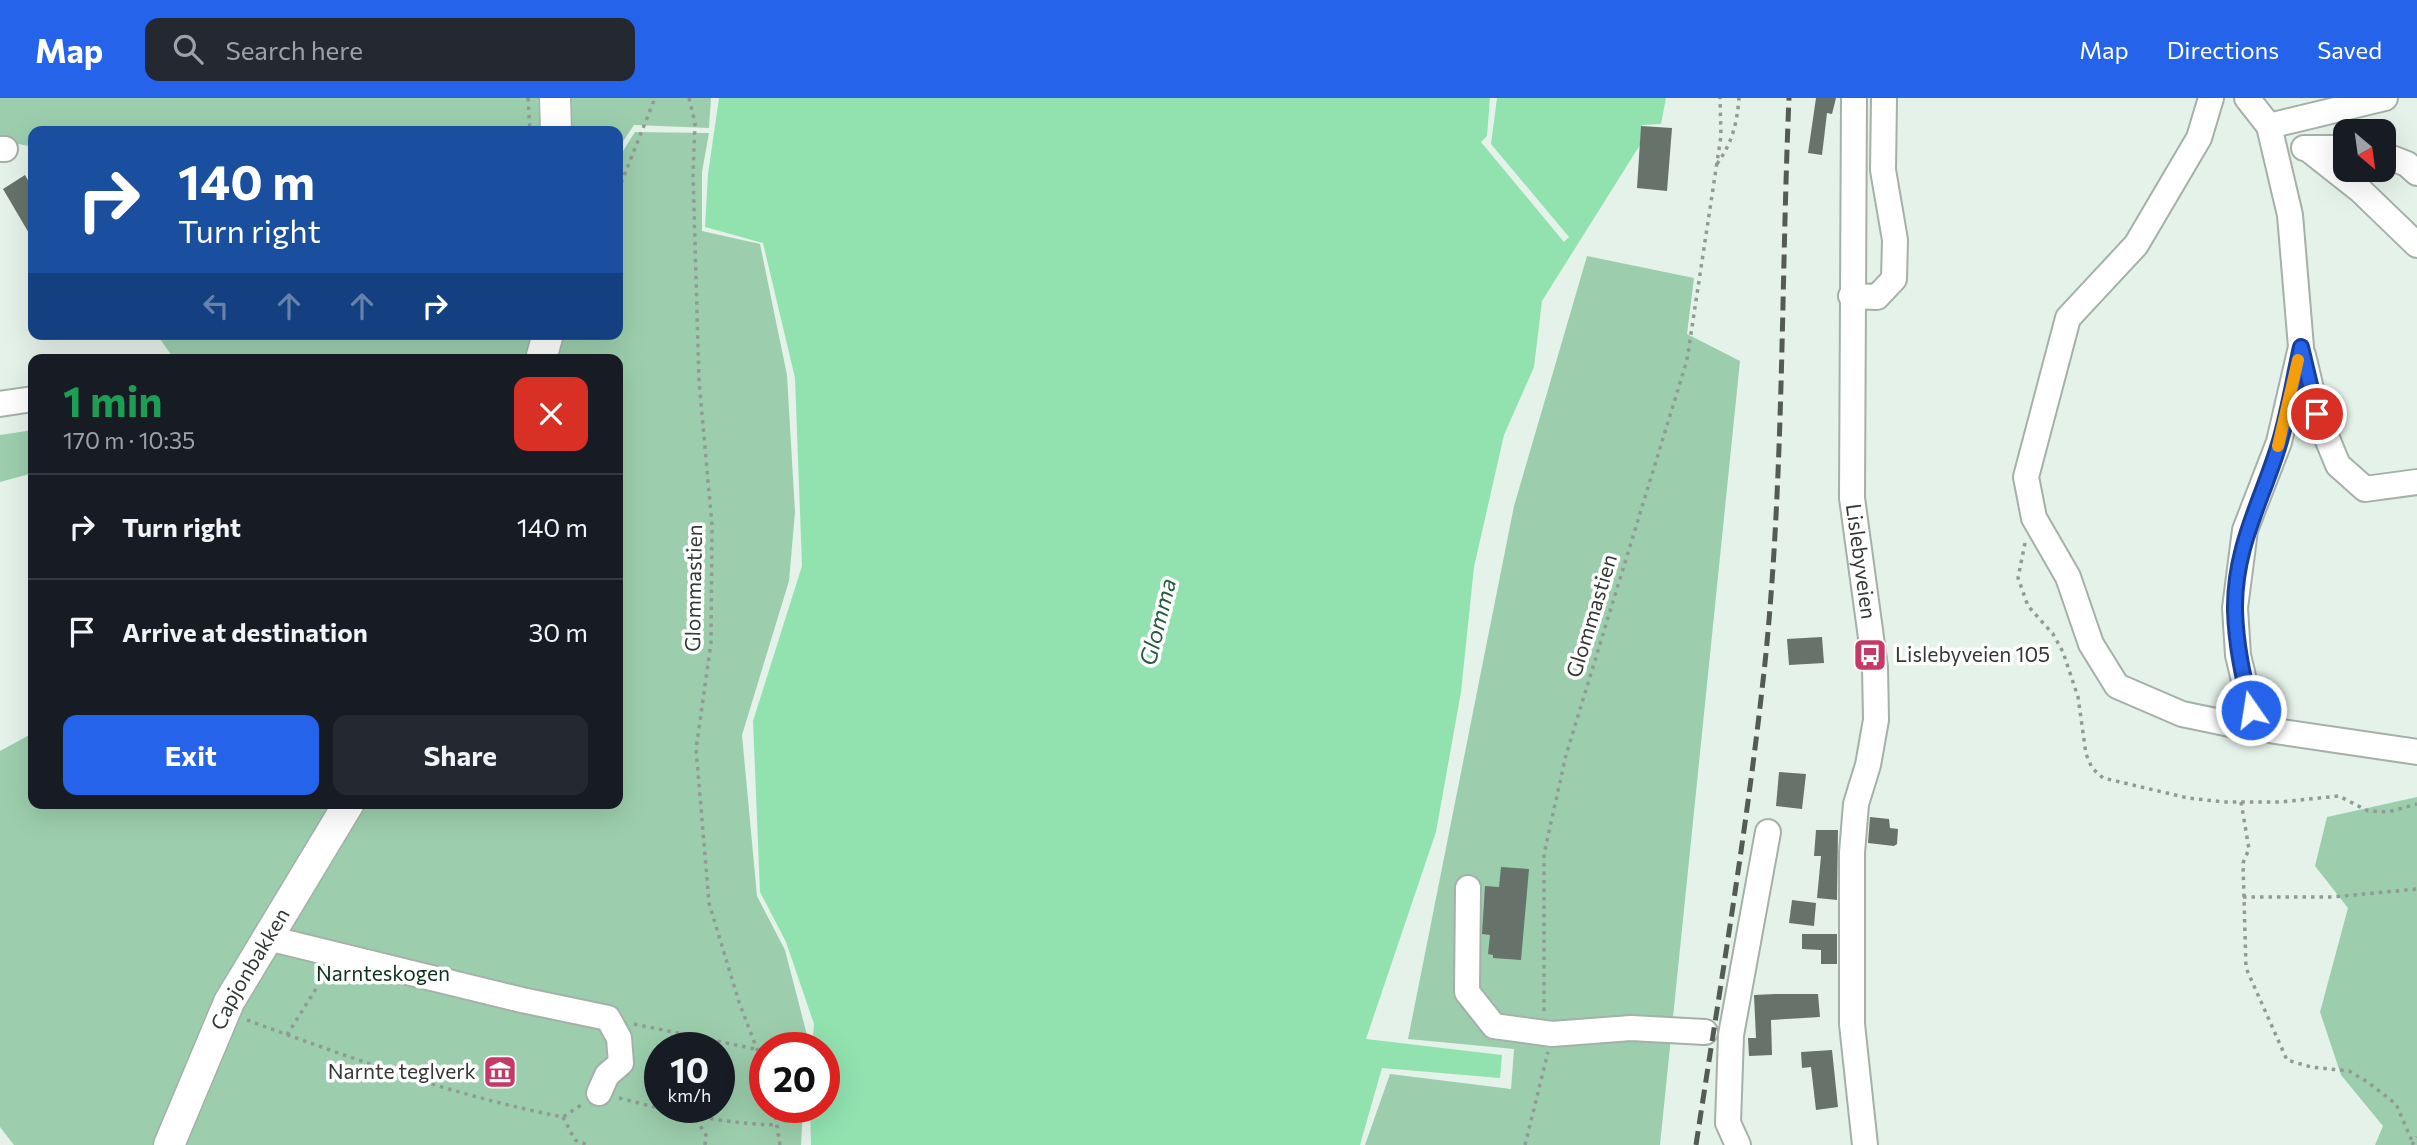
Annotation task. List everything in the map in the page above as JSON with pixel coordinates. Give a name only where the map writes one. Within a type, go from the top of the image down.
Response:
[{"type":"main road","points":[[555,98],[556,126]]},
{"type":"main road","name":"Capjonbakken","points":[[169,1145],[225,1012],[345,809]]},
{"type":"street","name":"Lislebyveien","points":[[1854,98],[1852,498],[1875,667],[1876,693],[1876,720],[1868,765],[1856,804],[1852,853],[1852,1024],[1865,1145]]},
{"type":"street","points":[[1851,296],[1877,297],[1894,279],[1895,240],[1883,170],[1884,98]]},
{"type":"street","points":[[2211,98],[2199,138],[2136,245],[2068,318],[2026,477],[2034,518],[2068,577],[2091,644],[2117,686],[2182,714],[2235,725],[2417,752]]},
{"type":"street","points":[[2247,98],[2271,134],[2290,215],[2301,347],[2317,414],[2337,465],[2365,489],[2417,482]]},
{"type":"street","points":[[2271,134],[2385,98]]},
{"type":"street","points":[[2271,134],[2308,149],[2360,190],[2417,245]]},
{"type":"street","points":[[2308,149],[2333,148]]},
{"type":"street","points":[[2396,160],[2407,164],[2417,173]]},
{"type":"street","points":[[2235,725],[2251,710],[2238,655],[2235,608],[2245,530],[2279,442],[2301,347]]},
{"type":"street","points":[[0,404],[28,400]]},
{"type":"street","points":[[1738,1145],[1728,1123],[1719,1034],[1768,832]]},
{"type":"street","points":[[1468,888],[1467,992],[1494,1026],[1552,1034],[1630,1028],[1719,1034]]},
{"type":"street","points":[[268,938],[522,1000],[608,1018],[619,1038],[621,1063],[607,1075],[599,1093]]},
{"type":"path","points":[[528,98],[530,126]]},
{"type":"path","points":[[623,178],[655,98]]},
{"type":"path","name":"Glommastien","points":[[689,98],[695,123],[693,174],[699,381],[712,525],[711,643],[696,749],[709,903],[739,1002],[752,1032]]},
{"type":"path","name":"Glommastien","points":[[1552,1034],[1542,1007],[1544,854],[1566,755],[1687,360],[1721,135],[1720,98]]},
{"type":"path","points":[[1716,165],[1729,147],[1737,121],[1739,98]]},
{"type":"path","points":[[2241,802],[2249,849],[2243,863],[2246,968],[2287,1060],[2311,1067],[2349,1071],[2396,1104],[2412,1143],[2417,1137]]},
{"type":"path","points":[[2243,897],[2332,898],[2417,889]]},
{"type":"path","points":[[287,1035],[338,953]]},
{"type":"path","points":[[225,1012],[440,1088],[500,1105],[563,1117],[575,1140],[588,1145]]},
{"type":"path","points":[[608,1018],[749,1048]]},
{"type":"path","points":[[1525,1145],[1552,1034]]},
{"type":"path","points":[[599,1093],[644,1105]]},
{"type":"path","points":[[698,1123],[706,1135],[705,1145]]},
{"type":"path","points":[[730,1123],[778,1125],[780,1145]]},
{"type":"green space","points":[[0,98],[711,98],[709,128],[634,125],[623,142],[623,126],[28,126],[28,146],[0,140]]},
{"type":"green space","name":"Narnteskogen","points":[[635,132],[709,133],[702,172],[702,231],[760,244],[787,375],[795,512],[789,581],[742,735],[757,896],[785,950],[806,1032],[749,1032],[749,1123],[802,1123],[801,1145],[14,1145],[0,1127],[0,751],[28,736],[28,809],[623,809],[623,354],[171,354],[161,340],[623,340],[623,151]]},
{"type":"green space","points":[[1587,256],[1694,278],[1687,334],[1740,361],[1660,1145],[1365,1145],[1390,1074],[1511,1089],[1514,1049],[1408,1039],[1514,506]]},
{"type":"green space","points":[[28,431],[28,474],[0,482],[0,435]]},
{"type":"green space","points":[[2417,797],[2417,1145],[2375,1145],[2383,1126],[2341,1075],[2320,1012],[2348,908],[2315,866],[2327,817]]},
{"type":"water","name":"Glomma","points":[[719,98],[1666,98],[1661,124],[1642,125],[1640,145],[1542,301],[1534,367],[1504,435],[1474,567],[1461,692],[1436,832],[1366,1039],[1502,1055],[1500,1078],[1382,1068],[1360,1145],[811,1145],[810,1123],[840,1123],[840,1032],[813,1032],[814,1024],[786,942],[760,892],[753,721],[802,566],[795,378],[763,243],[705,227],[708,174]]},
{"type":"pier","points":[[1490,98],[1497,98],[1491,144],[1569,237],[1564,242],[1481,142],[1487,136]]},
{"type":"building","points":[[1816,98],[1836,98],[1832,114],[1827,113],[1822,155],[1808,153]]},
{"type":"building","points":[[1641,126],[1672,128],[1667,191],[1637,188]]},
{"type":"building","points":[[25,175],[28,180],[28,232],[3,189]]},
{"type":"building","points":[[1822,637],[1824,663],[1789,665],[1787,639]]},
{"type":"building","points":[[1779,772],[1806,774],[1802,809],[1776,806]]},
{"type":"building","points":[[1870,817],[1889,819],[1890,828],[1898,829],[1897,844],[1894,846],[1868,843]]},
{"type":"building","points":[[1816,830],[1838,830],[1837,900],[1817,898],[1821,856],[1814,856]]},
{"type":"building","points":[[1501,867],[1529,869],[1521,960],[1493,958],[1493,955],[1488,954],[1490,935],[1482,934],[1485,886],[1499,887]]},
{"type":"building","points":[[1792,900],[1816,903],[1814,926],[1789,923]]},
{"type":"building","points":[[1802,934],[1837,934],[1837,964],[1821,964],[1821,950],[1802,949]]},
{"type":"building","points":[[1818,994],[1820,1017],[1771,1020],[1772,1055],[1749,1056],[1748,1038],[1756,1038],[1754,995]]},
{"type":"building","points":[[1832,1050],[1838,1107],[1816,1110],[1811,1067],[1802,1068],[1801,1052]]},
{"type":"railway","points":[[1696,1145],[1743,838],[1766,653],[1779,445],[1789,98]]},
{"type":"slow traffic","points":[[2278,446],[2298,360]]},
{"type":"place","name":"Lislebyveien 105","points":[[1870,655]]},
{"type":"place","name":"Narnte teglverk","points":[[500,1072]]},
{"type":"route","points":[[2251,710],[2238,655],[2235,608],[2245,530],[2279,442],[2301,347],[2317,414]]}]
